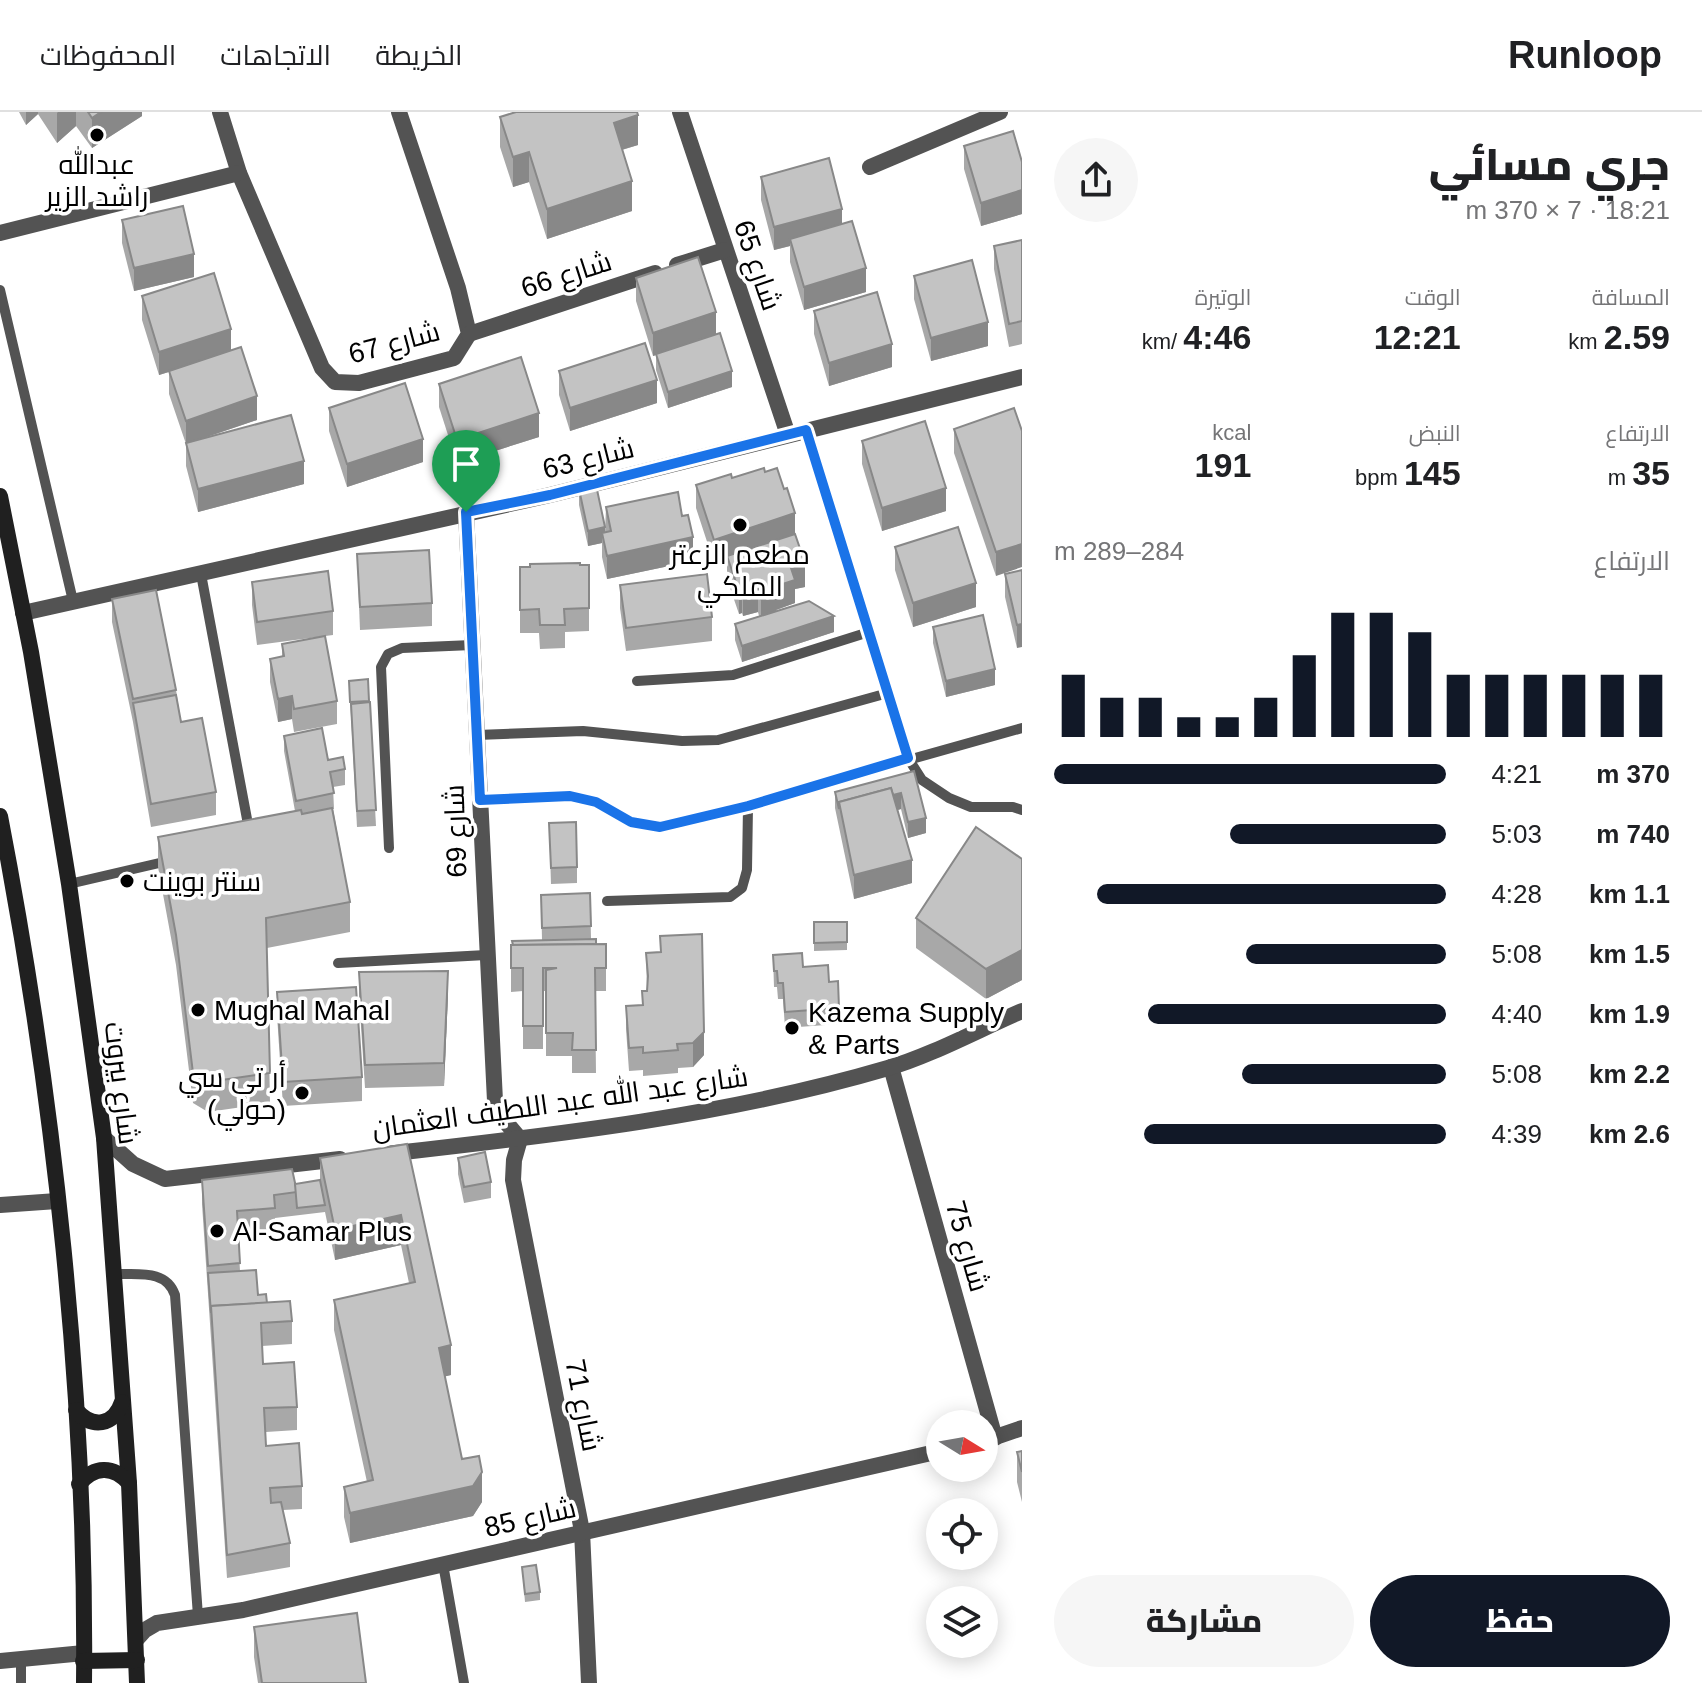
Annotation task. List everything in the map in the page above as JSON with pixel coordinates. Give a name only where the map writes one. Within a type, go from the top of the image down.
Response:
[{"type":"main road","name":"شارع بيروت","points":[[0,496],[69,884],[104,1138],[129,1483],[137,1683]]},
{"type":"main road","points":[[0,816],[20,919],[57,1201],[76,1410],[84,1683]]},
{"type":"main road","points":[[76,1410],[92,1423],[103,1423],[119,1411],[122,1401]]},
{"type":"main road","points":[[79,1484],[94,1471],[103,1469],[114,1471],[129,1483]]},
{"type":"main road","points":[[84,1657],[137,1660]]},
{"type":"street","name":"شارع 67","points":[[220,112],[239,173],[322,368],[335,382],[359,383],[454,358],[469,334],[458,288],[399,112]]},
{"type":"street","name":"شارع 65","points":[[680,112],[788,435]]},
{"type":"street","points":[[870,167],[1000,112]]},
{"type":"street","points":[[0,233],[239,173]]},
{"type":"street","name":"شارع 66","points":[[469,334],[725,250]]},
{"type":"street","name":"شارع 63","points":[[23,613],[550,495],[1022,377]]},
{"type":"street","name":"شارع 69","points":[[466,512],[495,1101],[504,1120],[520,1139]]},
{"type":"street","name":"شارع عبد الله عبد اللطيف العثمان","points":[[104,1138],[133,1164],[165,1179],[520,1139],[753,1103],[891,1067],[1022,1011]]},
{"type":"street","name":"شارع 75","points":[[891,1067],[982,1410]]},
{"type":"street","name":"شارع 71","points":[[520,1139],[513,1180],[582,1531],[589,1683]]},
{"type":"street","points":[[0,1205],[57,1201]]},
{"type":"street","points":[[998,1436],[1022,1428]]},
{"type":"street","name":"شارع 85","points":[[136,1640],[157,1623],[243,1610],[926,1454]]},
{"type":"street","points":[[0,1661],[84,1657]]},
{"type":"lane","points":[[0,290],[73,601]]},
{"type":"lane","points":[[806,430],[908,758],[922,780],[949,798],[971,807],[1013,807],[1022,810]]},
{"type":"lane","points":[[201,574],[247,819],[247,838],[239,845]]},
{"type":"lane","points":[[637,681],[733,675],[869,632]]},
{"type":"lane","points":[[389,848],[381,667],[388,654],[402,648],[472,645]]},
{"type":"lane","points":[[477,735],[583,731],[682,741],[718,740],[888,693]]},
{"type":"lane","points":[[480,800],[570,796],[596,802],[631,822],[660,827],[748,806],[1022,728]]},
{"type":"lane","points":[[607,901],[730,897],[742,888],[747,870],[748,806]]},
{"type":"lane","points":[[69,884],[173,860]]},
{"type":"lane","points":[[338,963],[486,955]]},
{"type":"lane","points":[[115,1274],[160,1276],[173,1287],[175,1295],[198,1616]]},
{"type":"lane","points":[[443,1564],[464,1683]]},
{"type":"lane","points":[[21,1660],[21,1683]]},
{"type":"building","points":[[516,112],[637,112],[638,115],[614,123],[632,181],[547,209],[529,152],[513,157],[500,117]]},
{"type":"building","points":[[1013,131],[1022,162],[1022,190],[981,203],[964,146]]},
{"type":"building","points":[[829,158],[842,209],[774,227],[761,177]]},
{"type":"building","points":[[183,206],[194,254],[134,268],[122,220]]},
{"type":"building","points":[[852,221],[866,268],[804,287],[790,239]]},
{"type":"building","points":[[1022,240],[1022,321],[1009,324],[994,246]]},
{"type":"building","points":[[698,257],[716,312],[653,333],[636,278]]},
{"type":"building","points":[[972,260],[988,322],[931,338],[914,276]]},
{"type":"building","points":[[214,273],[231,329],[159,352],[142,296]]},
{"type":"building","points":[[877,292],[892,344],[829,363],[814,311]]},
{"type":"building","points":[[720,333],[732,371],[668,392],[656,354]]},
{"type":"building","points":[[645,343],[657,380],[570,408],[559,371]]},
{"type":"building","points":[[241,347],[257,396],[186,421],[169,371]]},
{"type":"building","points":[[521,357],[539,413],[457,440],[439,384]]},
{"type":"building","points":[[405,383],[423,439],[347,464],[329,408]]},
{"type":"building","points":[[1014,408],[1022,431],[1022,544],[996,552],[954,429]]},
{"type":"building","points":[[291,415],[304,461],[198,489],[186,443]]},
{"type":"building","points":[[925,421],[946,488],[882,508],[862,441]]},
{"type":"building","points":[[764,468],[765,472],[777,468],[795,513],[714,540],[696,485]]},
{"type":"building","points":[[596,485],[605,527],[588,531],[579,489]]},
{"type":"building","points":[[678,492],[682,516],[688,515],[693,537],[607,556],[602,533],[611,531],[606,507]]},
{"type":"building","points":[[958,527],[976,583],[913,603],[895,547]]},
{"type":"building","points":[[795,534],[805,563],[791,568],[795,580],[773,587],[776,594],[761,599],[758,588],[743,593],[739,591],[727,556]]},
{"type":"building","points":[[429,550],[432,603],[360,607],[357,554]]},
{"type":"building","points":[[589,565],[589,608],[564,609],[565,625],[540,625],[539,609],[520,610],[520,567]]},
{"type":"building","points":[[1022,570],[1022,624],[1017,625],[1005,574]]},
{"type":"building","points":[[328,571],[333,611],[257,622],[252,582]]},
{"type":"building","points":[[707,574],[712,617],[626,628],[620,585]]},
{"type":"building","points":[[156,590],[176,690],[133,699],[112,599]]},
{"type":"building","points":[[809,601],[834,616],[742,646],[735,624]]},
{"type":"building","points":[[983,615],[995,669],[946,681],[933,627]]},
{"type":"building","points":[[325,636],[337,701],[294,709],[292,696],[278,699],[270,659],[284,656],[282,644]]},
{"type":"building","points":[[368,679],[369,701],[350,702],[349,681]]},
{"type":"building","points":[[176,695],[181,722],[202,718],[216,792],[151,804],[133,703]]},
{"type":"building","points":[[370,702],[376,810],[357,811],[351,704]]},
{"type":"building","points":[[322,728],[328,760],[343,757],[345,769],[330,772],[334,793],[296,801],[284,736]]},
{"type":"building","points":[[914,771],[926,818],[908,822],[901,793],[893,795],[891,788],[839,802],[839,809],[835,792]]},
{"type":"building","points":[[891,788],[912,860],[854,875],[839,802]]},
{"type":"building","points":[[332,808],[350,902],[266,918],[270,1073],[208,1082],[193,1073],[176,935],[158,837],[301,810],[302,814]]},
{"type":"building","points":[[576,822],[577,867],[551,868],[549,823]]},
{"type":"building","points":[[976,827],[1022,859],[1022,950],[986,969],[916,918]]},
{"type":"building","points":[[590,893],[591,926],[542,928],[541,895]]},
{"type":"building","points":[[814,922],[847,922],[847,942],[814,943]]},
{"type":"building","points":[[702,934],[704,1032],[693,1043],[677,1044],[678,1050],[643,1053],[643,1047],[629,1048],[626,1006],[643,1005],[642,991],[647,991],[648,976],[646,953],[661,952],[660,936]]},
{"type":"building","points":[[596,939],[596,944],[513,945],[512,941]]},
{"type":"building","points":[[606,944],[606,968],[595,968],[596,1050],[572,1050],[573,1033],[546,1033],[546,970],[557,968],[543,968],[543,1026],[523,1026],[523,968],[511,968],[511,945]]},
{"type":"building","points":[[802,953],[803,967],[828,965],[829,982],[838,981],[839,1008],[785,1012],[783,983],[778,983],[773,955]]},
{"type":"building","points":[[448,971],[444,1063],[365,1065],[359,972]]},
{"type":"building","points":[[356,987],[362,1077],[283,1082],[277,992]]},
{"type":"building","points":[[407,1144],[451,1345],[439,1348],[462,1459],[479,1456],[482,1472],[473,1486],[350,1513],[344,1487],[373,1480],[334,1300],[415,1282],[401,1215],[335,1230],[320,1158]]},
{"type":"building","points":[[485,1152],[491,1182],[464,1187],[458,1158]]},
{"type":"building","points":[[292,1169],[297,1192],[274,1195],[275,1208],[237,1211],[240,1263],[208,1266],[202,1180]]},
{"type":"building","points":[[320,1180],[325,1205],[297,1208],[295,1184]]},
{"type":"building","points":[[256,1270],[258,1295],[266,1294],[267,1303],[211,1306],[211,1313],[208,1273]]},
{"type":"building","points":[[290,1301],[292,1321],[261,1323],[263,1364],[294,1362],[297,1407],[264,1408],[266,1446],[299,1443],[302,1486],[270,1488],[271,1503],[281,1502],[290,1543],[227,1555],[211,1306]]},
{"type":"building","points":[[1022,1451],[1022,1472],[1017,1452]]},
{"type":"building","points":[[536,1565],[540,1592],[525,1594],[522,1567]]},
{"type":"building","points":[[357,1613],[366,1683],[262,1683],[254,1627]]},
{"type":"place","name":"عبدالله راشد الزير","points":[[97,135]]},
{"type":"place","name":"مطعم الزعتر الملكي","points":[[740,525]]},
{"type":"place","name":"سنتر بوينت","points":[[127,881]]},
{"type":"place","name":"Mughal Mahal","points":[[198,1010]]},
{"type":"place","name":"Kazema Supply & Parts","points":[[792,1028]]},
{"type":"place","name":"أر تي سي (حولي)","points":[[302,1093]]},
{"type":"place","name":"Al-Samar Plus","points":[[217,1231]]},
{"type":"route","points":[[806,430],[908,758],[748,806],[660,827],[631,822],[596,802],[570,796],[480,800],[466,512],[550,495],[806,430]]}]
